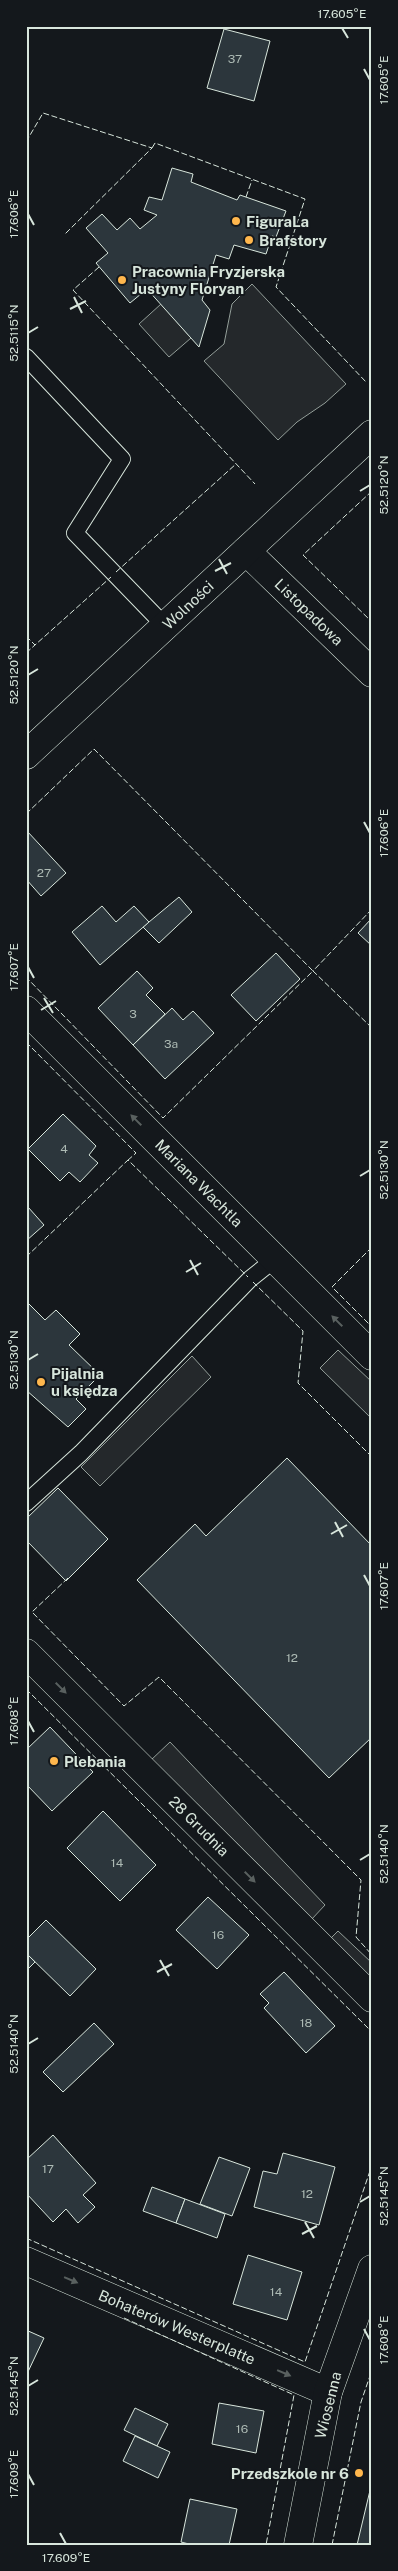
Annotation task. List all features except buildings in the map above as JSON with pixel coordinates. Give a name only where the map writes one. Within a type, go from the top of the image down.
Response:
[{"type":"street","name":"Wolności","points":[[26,756],[372,434]]},
{"type":"street","name":"Listopadowa","points":[[246,551],[372,673]]},
{"type":"street","name":"Mariana Wachtla","points":[[26,1010],[372,1356]]},
{"type":"street","name":"28 Grudnia","points":[[26,1653],[372,1998]]},
{"type":"street","name":"Bohaterów Westerplatte","points":[[26,2261],[328,2392]]},
{"type":"street","name":"Wiosenna","points":[[298,2545],[328,2392],[372,2269]]},
{"type":"lane","points":[[26,357],[122,459],[75,533],[165,626]]},
{"type":"lane","points":[[26,1503],[81,1453],[250,1279],[275,1259]]},
{"type":"shaded area","points":[[252,284],[346,384],[325,403],[297,422],[278,440],[204,361],[224,344],[232,304]]},
{"type":"shaded area","points":[[161,304],[191,338],[169,357],[139,324]]},
{"type":"shaded area","points":[[338,1350],[372,1382],[372,1419],[320,1368]]},
{"type":"shaded area","points":[[192,1356],[211,1377],[100,1486],[81,1467]]},
{"type":"shaded area","points":[[170,1742],[325,1905],[311,1920],[150,1761]]},
{"type":"shaded area","points":[[338,1931],[372,1963],[372,1974],[368,1979],[330,1939]]},
{"type":"fence","points":[[26,142],[43,113],[152,148],[65,234]]},
{"type":"fence","points":[[152,148],[155,143],[305,199],[276,287],[366,382]]},
{"type":"fence","points":[[246,197],[252,180]]},
{"type":"fence","points":[[99,267],[73,290],[255,484]]},
{"type":"fence","points":[[116,572],[236,464]]},
{"type":"fence","points":[[372,491],[303,555],[372,622]]},
{"type":"fence","points":[[26,636],[35,645],[111,577]]},
{"type":"fence","points":[[26,653],[35,645]]},
{"type":"fence","points":[[26,814],[94,749],[313,971],[163,1118],[26,977]]},
{"type":"fence","points":[[372,909],[313,971],[372,1028]]},
{"type":"fence","points":[[26,1042],[136,1153],[127,1161]]},
{"type":"fence","points":[[26,1257],[128,1160],[248,1277]]},
{"type":"fence","points":[[372,1247],[332,1287],[372,1327]]},
{"type":"fence","points":[[253,1282],[303,1331],[298,1383],[372,1457]]},
{"type":"fence","points":[[68,1578],[32,1612],[124,1706],[159,1677],[361,1880],[356,1937],[372,1955]]},
{"type":"fence","points":[[26,1689],[372,2032]]},
{"type":"fence","points":[[26,2238],[305,2362],[372,2165]]},
{"type":"fence","points":[[124,2318],[294,2395],[266,2545]]},
{"type":"fence","points":[[332,2545],[361,2402],[372,2370]]},
{"type":"place","name":"FiguraLa","points":[[236,221]]},
{"type":"place","name":"Brafstory","points":[[249,240]]},
{"type":"place","name":"Pracownia Fryzjerska Justyny Floryan","points":[[122,280]]},
{"type":"place","name":"Pijalnia u księdza","points":[[41,1382]]},
{"type":"place","name":"Plebania","points":[[54,1761]]},
{"type":"place","name":"Przedszkole nr 6","points":[[359,2473]]}]
